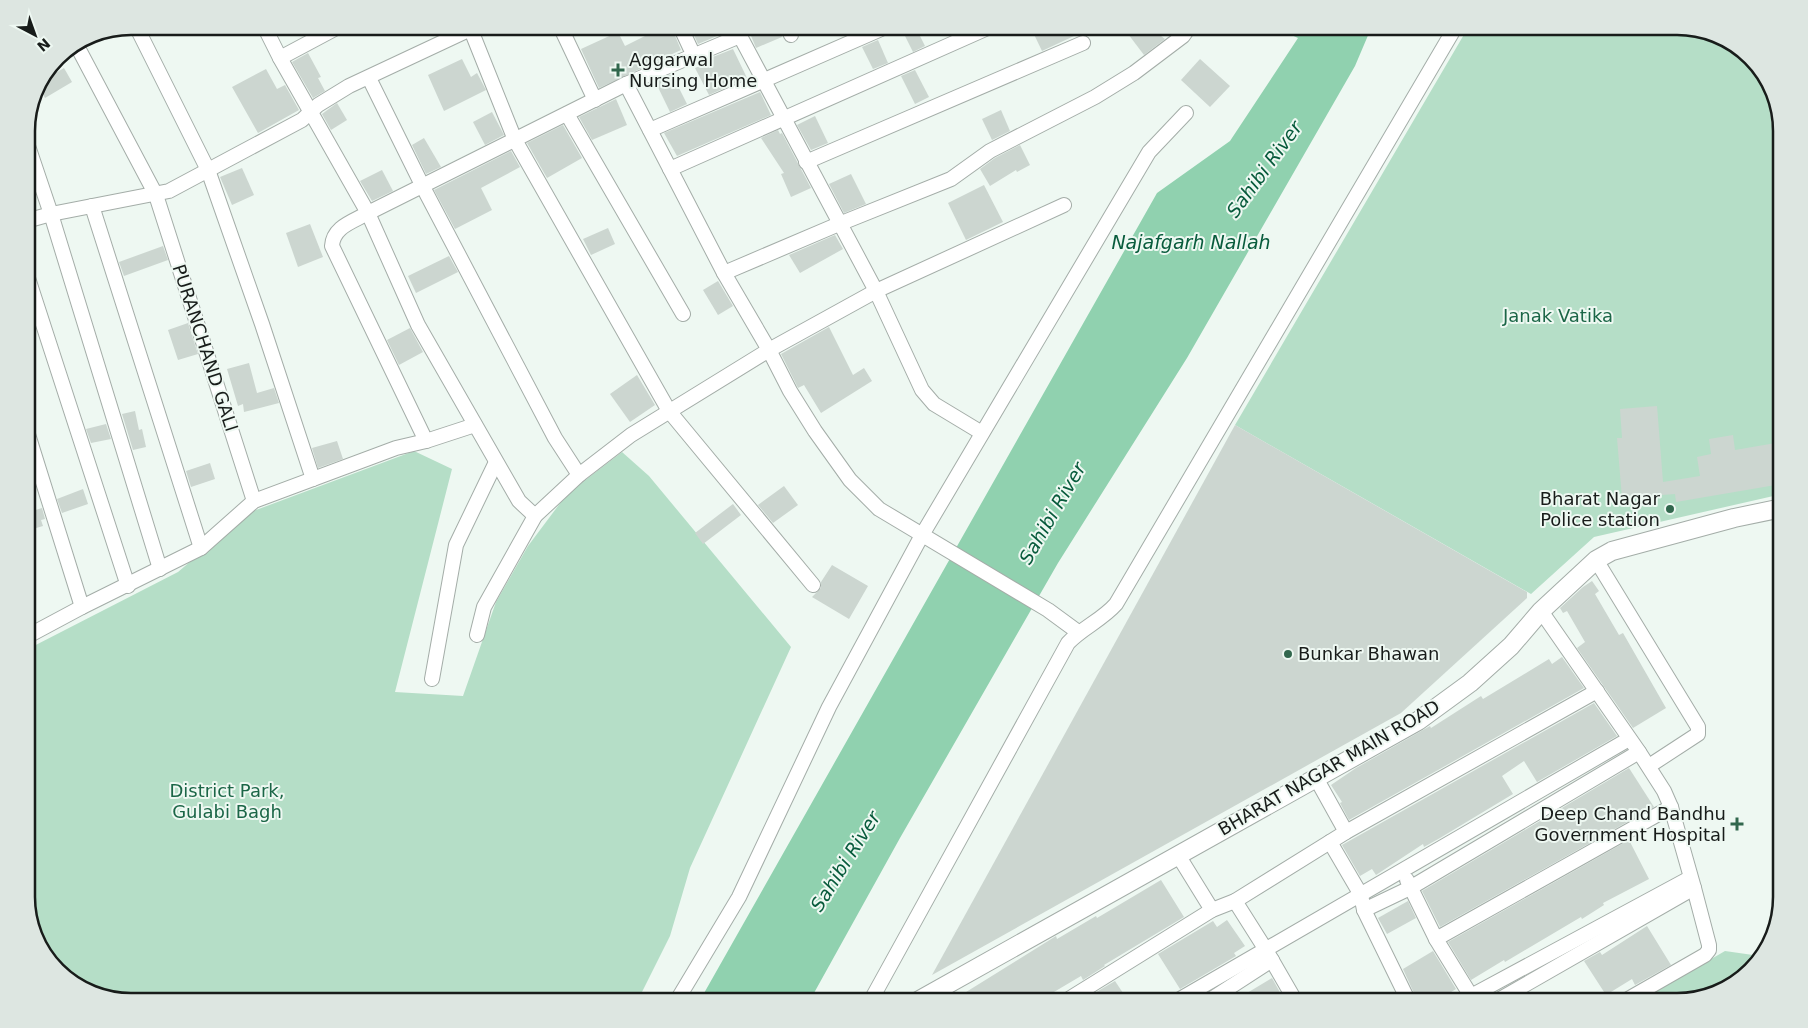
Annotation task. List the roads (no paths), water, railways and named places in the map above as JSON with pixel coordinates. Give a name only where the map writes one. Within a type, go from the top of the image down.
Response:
[{"type":"street","points":[[140,35],[208,170],[262,324],[313,479]]},
{"type":"street","points":[[268,35],[368,213],[418,325],[519,501],[535,516]]},
{"type":"street","points":[[280,58],[323,35]]},
{"type":"street","points":[[35,218],[169,191],[302,120],[318,105],[349,86],[459,35]]},
{"type":"street","points":[[477,35],[515,140],[669,411],[813,586]]},
{"type":"street","points":[[564,35],[595,100]]},
{"type":"street","points":[[684,35],[694,56]]},
{"type":"street","points":[[650,130],[867,35]]},
{"type":"street","points":[[670,169],[972,35]]},
{"type":"street","points":[[724,273],[951,179],[990,151],[1095,97],[1134,73],[1184,35]]},
{"type":"street","points":[[875,993],[1068,643],[1078,632],[1098,620],[1116,604],[1451,35]]},
{"type":"street","points":[[426,441],[332,246],[332,238],[336,231],[368,213],[626,84],[740,36],[876,291],[922,390],[934,404],[982,433]]},
{"type":"street","points":[[806,162],[1083,43]]},
{"type":"street","name":"PURANCHAND GALI","points":[[79,50],[156,195],[254,501]]},
{"type":"street","points":[[369,78],[555,438],[580,475]]},
{"type":"street","points":[[626,84],[724,273],[770,350],[790,391],[815,431],[850,480],[880,509],[1048,610],[1078,632]]},
{"type":"street","points":[[681,993],[739,897],[829,707],[922,536],[1148,152],[1186,113]]},
{"type":"street","points":[[567,114],[683,314]]},
{"type":"street","points":[[35,167],[160,569]]},
{"type":"street","points":[[476,636],[484,607],[535,516],[580,475],[631,435],[770,350],[876,291],[1064,205]]},
{"type":"street","points":[[92,206],[201,548]]},
{"type":"street","points":[[35,300],[128,586]]},
{"type":"street","points":[[35,632],[201,548],[254,501],[396,448],[426,441],[475,425]]},
{"type":"street","points":[[35,457],[82,607]]},
{"type":"street","points":[[432,679],[456,545],[496,462]]},
{"type":"street","name":"BHARAT NAGAR MAIN ROAD","points":[[932,993],[1418,720],[1470,683],[1511,646],[1541,611],[1596,560],[1621,548],[1734,518],[1773,510]]},
{"type":"street","points":[[1596,560],[1698,727],[1698,734],[1649,766]]},
{"type":"street","points":[[1541,611],[1649,766],[1664,791],[1671,807],[1692,883],[1709,950],[1705,955],[1639,993]]},
{"type":"street","points":[[1078,993],[1212,910],[1235,901],[1346,832],[1597,691]]},
{"type":"street","points":[[1190,993],[1218,977],[1269,955],[1361,895],[1630,739]]},
{"type":"street","points":[[1364,910],[1410,888],[1639,752]]},
{"type":"street","points":[[1316,778],[1346,832]]},
{"type":"street","points":[[1436,940],[1671,807]]},
{"type":"street","points":[[1330,842],[1361,895],[1364,910],[1405,993]]},
{"type":"street","points":[[1178,855],[1212,910]]},
{"type":"street","points":[[1403,871],[1462,993]]},
{"type":"street","points":[[1477,993],[1692,883]]},
{"type":"street","points":[[1510,993],[1692,883]]},
{"type":"street","points":[[1235,901],[1291,993]]},
{"type":"street","points":[[1231,993],[1269,955]]},
{"type":"street","points":[[1218,977],[1225,993]]},
{"type":"water","name":"Najafgarh Nallah","points":[[1292,35],[1368,35],[1355,66],[1187,358],[1058,563],[900,838],[814,993],[704,993],[1157,193],[1230,141],[1298,38]]},
{"type":"place","name":"Aggarwal Nursing Home","points":[[618,70]]},
{"type":"place","name":"Bharat Nagar Police station","points":[[1670,509]]},
{"type":"place","name":"Bunkar Bhawan","points":[[1288,654]]},
{"type":"place","name":"Deep Chand Bandhu Government Hospital","points":[[1737,824]]},
{"type":"water label","name":"Sahibi River","points":[[1264,169]]},
{"type":"water label","name":"Sahibi River","points":[[1052,513]]},
{"type":"water label","name":"Sahibi River","points":[[845,861]]},
{"type":"park label","name":"Janak Vatika","points":[[1558,316]]},
{"type":"park label","name":"District Park, Gulabi Bagh","points":[[227,801]]}]
